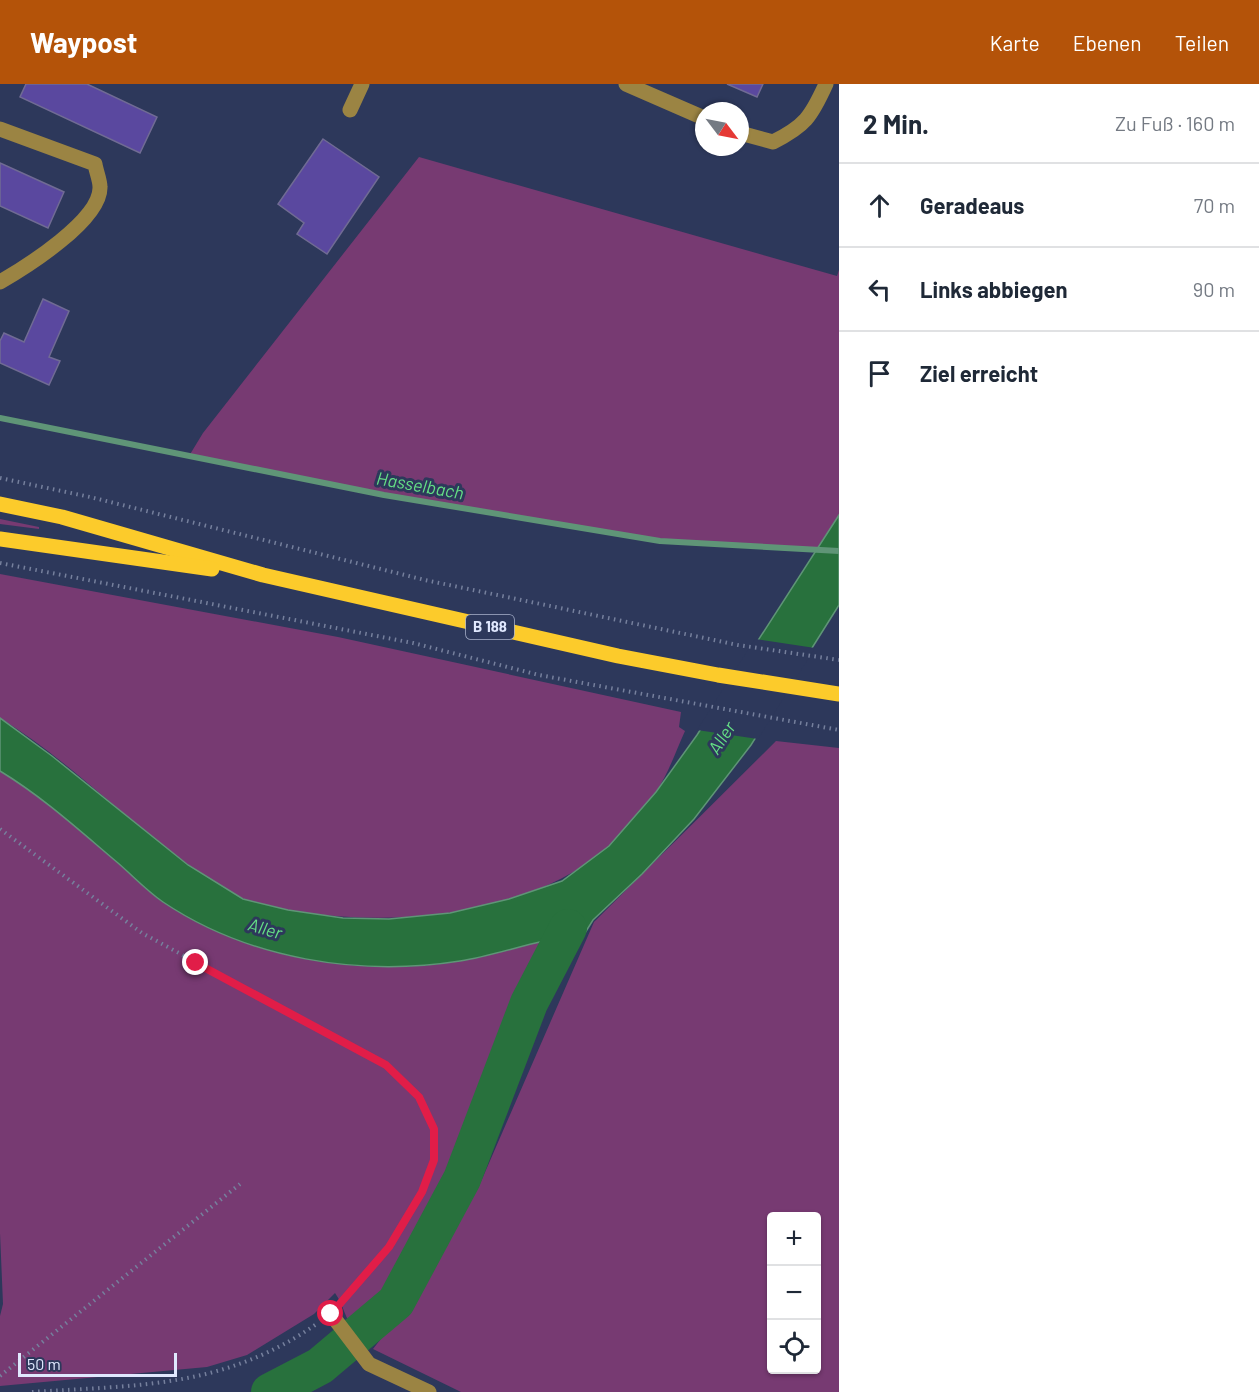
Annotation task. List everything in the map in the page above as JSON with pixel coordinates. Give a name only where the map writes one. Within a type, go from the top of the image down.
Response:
[{"type":"main road","name":"B 188","points":[[0,504],[62,517],[263,575],[618,656],[839,694]]},
{"type":"main road","name":"B 188","points":[[0,539],[263,575]]},
{"type":"street","points":[[351,110],[362,84]]},
{"type":"street","points":[[626,84],[695,114]]},
{"type":"street","points":[[749,135],[773,142],[798,129],[815,109],[826,84]]},
{"type":"street","points":[[0,129],[95,164],[100,189],[91,214],[29,266],[0,282]]},
{"type":"street","points":[[331,1314],[369,1364],[429,1392]]},
{"type":"path","points":[[0,478],[90,497],[425,580],[738,645],[839,660]]},
{"type":"path","points":[[0,563],[413,643],[539,675],[839,730]]},
{"type":"path","points":[[0,829],[142,933],[386,1065],[419,1097],[434,1129],[434,1160],[422,1192],[389,1247],[331,1314],[306,1331],[249,1363],[206,1376],[157,1383],[32,1392]]},
{"type":"path","points":[[0,1376],[240,1184]]},
{"type":"shaded area","points":[[419,157],[837,276],[839,270],[839,551],[660,541],[384,495],[189,456],[203,433]]},
{"type":"shaded area","points":[[0,519],[39,527],[39,529],[0,524]]},
{"type":"shaded area","points":[[0,574],[338,637],[681,712],[679,727],[685,731],[660,785],[627,828],[608,847],[577,870],[542,888],[504,901],[424,916],[344,917],[264,906],[240,897],[177,857],[61,761],[0,718]]},
{"type":"shaded area","points":[[776,741],[839,748],[839,1392],[461,1392],[373,1349],[416,1294],[479,1186],[594,922]]},
{"type":"shaded area","points":[[0,771],[61,815],[163,902],[196,921],[268,950],[345,965],[422,966],[471,959],[544,941],[524,1009],[496,1077],[464,1144],[400,1274],[380,1305],[355,1331],[335,1293],[314,1314],[247,1355],[207,1367],[0,1386],[0,1316],[3,1304],[0,1233]]},
{"type":"water","points":[[839,515],[839,605],[751,745],[694,819],[642,874],[593,920],[557,978],[536,970],[544,941],[460,961],[383,967],[306,959],[231,938],[196,922],[163,902],[61,815],[0,771],[0,718],[52,756],[188,865],[243,899],[288,910],[343,918],[389,919],[450,913],[509,899],[562,881],[609,846],[656,792],[697,735]]},
{"type":"pier","points":[[755,639],[815,648],[758,739],[697,730]]},
{"type":"building","points":[[26,84],[87,84],[157,117],[140,153],[20,97]]},
{"type":"building","points":[[727,84],[763,84],[757,97]]},
{"type":"building","points":[[323,139],[379,177],[327,254],[297,234],[304,223],[278,204]]},
{"type":"building","points":[[0,163],[64,192],[48,228],[0,206]]},
{"type":"building","points":[[43,299],[69,311],[49,357],[60,361],[49,385],[0,363],[0,341],[4,333],[24,342]]},
{"type":"waterway","name":"Hasselbach","points":[[0,418],[384,495],[660,541],[839,551]]},
{"type":"waterway","name":"Aller","points":[[270,1392],[320,1366],[396,1302],[462,1179],[529,1003],[568,928]]},
{"type":"route","points":[[196,963],[386,1065],[419,1097],[434,1129],[434,1160],[422,1192],[389,1247],[331,1314]]}]
